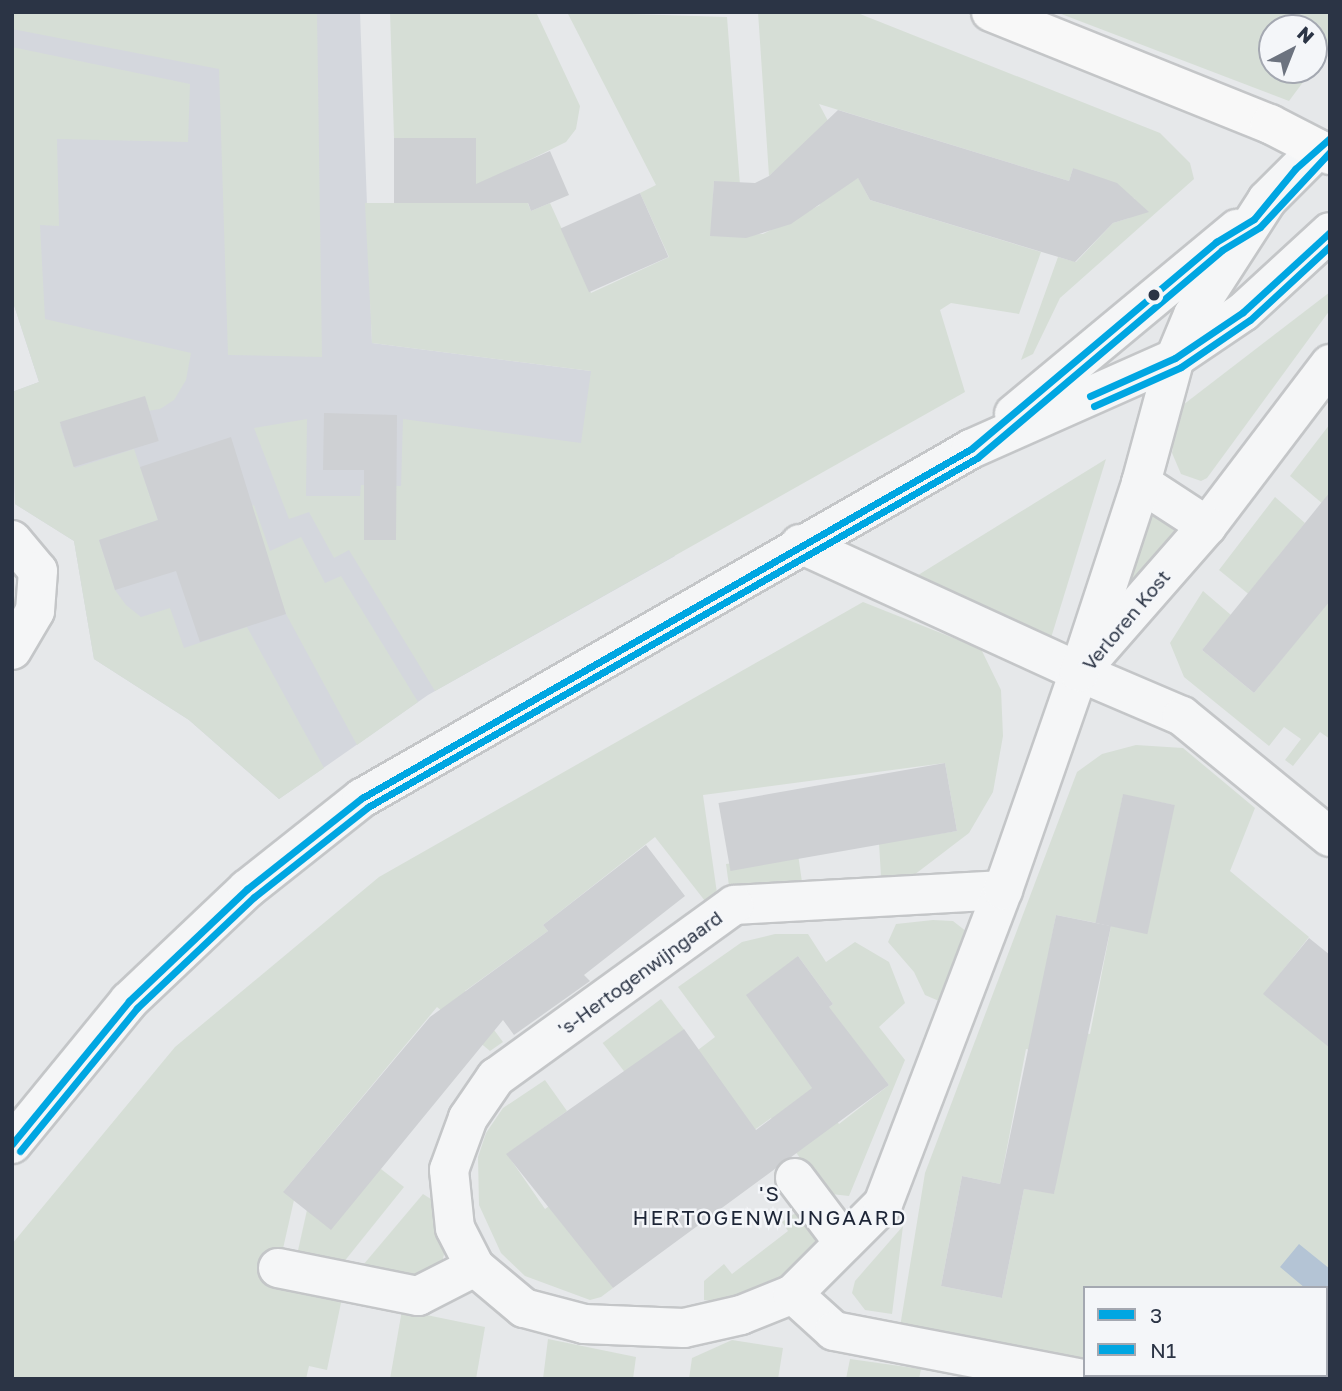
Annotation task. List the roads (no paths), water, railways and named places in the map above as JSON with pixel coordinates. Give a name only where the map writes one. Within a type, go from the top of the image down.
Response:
[{"type":"main road","points":[[991,12],[1326,147]]},
{"type":"street","points":[[971,449],[1111,336],[1216,242],[1254,219],[1326,147]]},
{"type":"street","name":"'s-Hertogenwijngaard","points":[[1003,890],[734,905],[496,1077],[468,1118],[449,1170],[455,1228],[475,1267],[524,1308],[637,1330],[684,1328],[741,1315],[793,1294],[883,1204],[1003,890],[1079,671],[1141,483],[1175,358],[1193,316],[1254,219]]},
{"type":"street","points":[[12,1144],[129,1000],[247,889],[362,798],[800,544],[971,449],[1175,358],[1243,312],[1330,232]]},
{"type":"street","name":"Verloren Kost","points":[[1330,364],[1207,526],[1079,671],[1182,716],[1330,837]]},
{"type":"street","points":[[1141,483],[1207,526]]},
{"type":"street","points":[[12,540],[38,571],[35,611],[12,650]]},
{"type":"street","points":[[800,544],[1079,671]]},
{"type":"street","points":[[795,1178],[844,1243]]},
{"type":"street","points":[[278,1268],[418,1296],[475,1267]]},
{"type":"street","points":[[793,1294],[834,1331],[1083,1379]]},
{"type":"water","points":[[1299,1244],[1330,1269],[1330,1308],[1328,1286],[1303,1286],[1280,1267]]},
{"type":"district","name":"'S HERTOGENWIJNGAARD","points":[[770,1205]]}]
